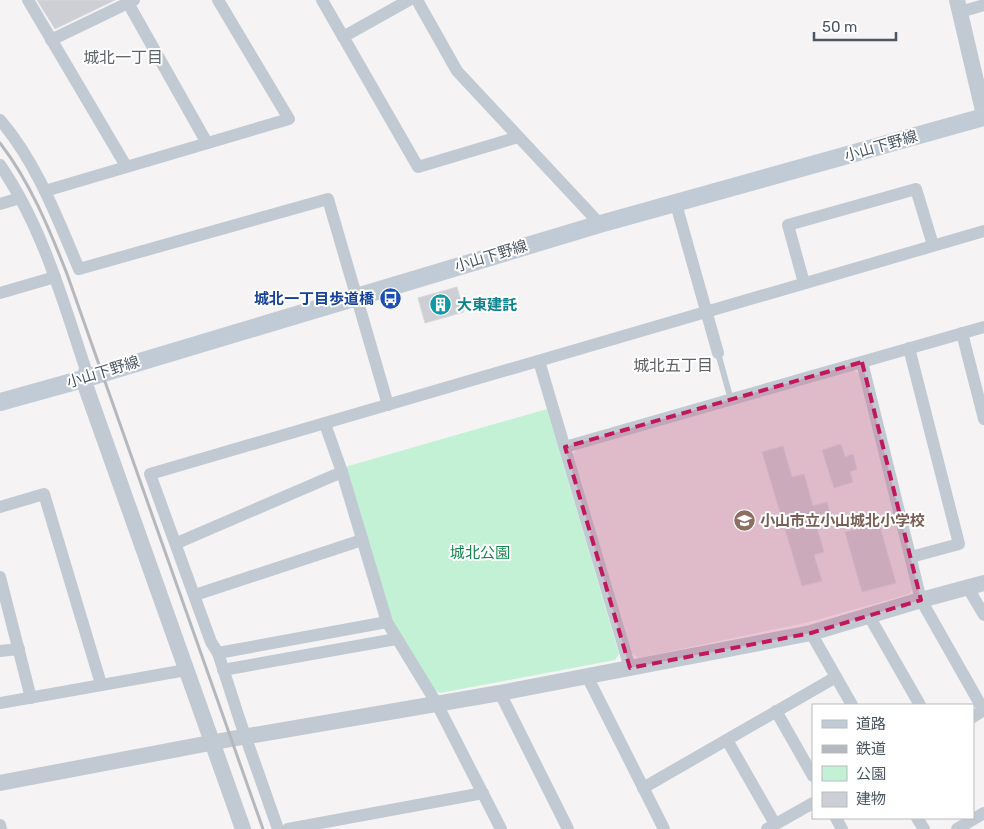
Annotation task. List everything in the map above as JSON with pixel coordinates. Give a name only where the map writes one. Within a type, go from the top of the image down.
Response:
[{"type":"main road","name":"小山下野線","points":[[0,402],[83,379],[600,224],[984,116]]},
{"type":"street","points":[[28,0],[126,166]]},
{"type":"street","points":[[45,191],[288,119],[218,0]]},
{"type":"street","points":[[322,0],[418,167],[518,138]]},
{"type":"street","points":[[344,37],[409,0]]},
{"type":"street","points":[[416,0],[457,71],[600,224]]},
{"type":"street","points":[[51,40],[132,2],[207,143]]},
{"type":"street","points":[[984,5],[958,6],[984,116]]},
{"type":"street","points":[[0,120],[12,133],[30,162],[45,191],[79,269],[328,199],[358,296],[388,405]]},
{"type":"street","points":[[0,165],[20,198],[39,237],[55,277],[85,368],[83,379],[212,743],[239,828]]},
{"type":"street","points":[[804,283],[788,226],[916,189],[933,245]]},
{"type":"street","points":[[0,204],[20,198]]},
{"type":"street","points":[[676,204],[718,353]]},
{"type":"street","points":[[278,829],[218,653],[211,642],[150,474],[984,231]]},
{"type":"street","points":[[0,293],[55,277]]},
{"type":"street","points":[[565,447],[984,326]]},
{"type":"street","points":[[962,333],[984,419]]},
{"type":"street","points":[[909,348],[959,544],[911,557]]},
{"type":"street","points":[[540,361],[630,668]]},
{"type":"street","points":[[862,362],[920,600],[984,710]]},
{"type":"street","points":[[324,424],[342,472],[387,622],[437,704],[501,829]]},
{"type":"street","points":[[176,544],[342,472]]},
{"type":"street","points":[[0,507],[44,494],[101,684]]},
{"type":"street","points":[[194,595],[362,540]]},
{"type":"street","points":[[0,577],[2,593],[31,698]]},
{"type":"street","points":[[0,783],[212,743],[500,693],[811,633],[920,600],[976,586],[984,615]]},
{"type":"street","points":[[869,616],[919,704]]},
{"type":"street","points":[[218,653],[387,622]]},
{"type":"street","points":[[811,633],[851,704]]},
{"type":"street","points":[[224,670],[396,639]]},
{"type":"street","points":[[0,651],[19,649]]},
{"type":"street","points":[[0,703],[186,670]]},
{"type":"street","points":[[587,676],[662,828]]},
{"type":"street","points":[[643,788],[836,677]]},
{"type":"street","points":[[500,693],[568,829]]},
{"type":"street","points":[[776,711],[812,774]]},
{"type":"street","points":[[727,740],[771,827],[812,804]]},
{"type":"street","points":[[288,829],[483,793]]},
{"type":"street","points":[[957,829],[974,819]]},
{"type":"street","points":[[0,825],[1,829]]},
{"type":"lane","points":[[718,353],[731,400]]},
{"type":"highlighted area","points":[[862,362],[921,600],[811,633],[630,668],[565,447]]},
{"type":"shaded area","name":"小山市立小山城北小学校","points":[[853,370],[860,374],[914,587],[909,594],[809,622],[639,658],[629,652],[572,455],[577,449]]},
{"type":"green space","name":"城北公園","points":[[547,409],[619,654],[615,660],[440,693],[434,690],[397,630],[384,600],[345,467]]},
{"type":"building","points":[[37,0],[115,0],[55,29]]},
{"type":"building","name":"大東建託","points":[[457,287],[464,312],[425,323],[418,298]]},
{"type":"building","points":[[841,444],[845,457],[853,454],[857,469],[850,472],[853,482],[834,488],[822,450]]},
{"type":"building","points":[[783,446],[792,477],[804,474],[813,506],[827,502],[833,524],[817,528],[824,552],[814,555],[822,581],[802,586],[762,452]]},
{"type":"building","points":[[879,523],[896,583],[862,592],[845,532]]},
{"type":"railway","points":[[0,143],[30,189],[67,274],[263,829]]},
{"type":"place","name":"城北一丁目歩道橋","points":[[390,299]]},
{"type":"place","name":"大東建託","points":[[441,305]]},
{"type":"place","name":"小山市立小山城北小学校","points":[[744,521]]},
{"type":"district","name":"城北一丁目","points":[[123,57]]},
{"type":"district","name":"城北五丁目","points":[[673,365]]}]
